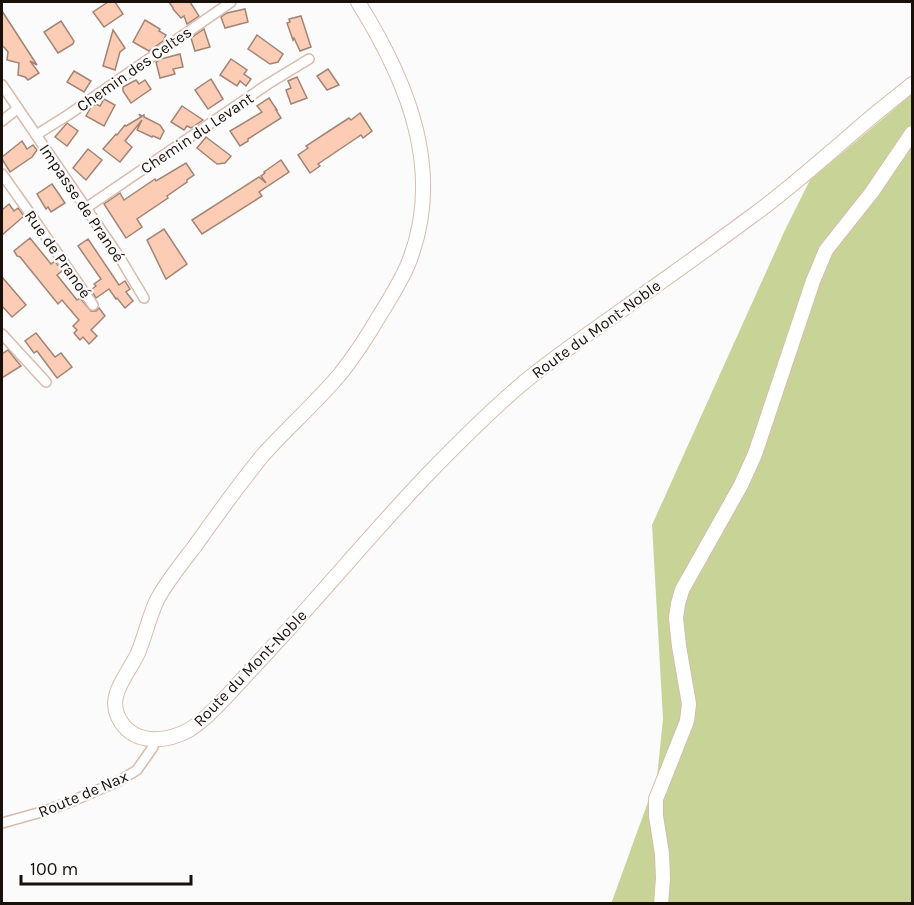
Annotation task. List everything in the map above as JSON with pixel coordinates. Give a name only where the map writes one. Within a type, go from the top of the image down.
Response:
[{"type":"street","name":"Chemin des Celtes","points":[[36,135],[231,2]]},
{"type":"street","name":"Route du Mont-Noble","points":[[358,2],[396,71],[417,129],[421,149],[423,185],[422,207],[414,245],[407,267],[355,354],[331,384],[246,476],[160,596],[139,649],[115,696],[119,720],[131,732],[148,739],[165,738],[190,729],[213,709],[279,640],[416,487],[501,402],[574,344],[785,192],[912,84]]},
{"type":"street","name":"Chemin du Levant","points":[[86,208],[268,84],[309,59]]},
{"type":"street","points":[[2,85],[17,108],[2,121]]},
{"type":"street","name":"Impasse de Pranoé","points":[[17,108],[120,258],[144,298]]},
{"type":"street","points":[[661,903],[662,854],[656,816],[656,799],[687,721],[689,704],[676,618],[682,590],[741,485],[755,454],[813,281],[826,250],[872,192],[912,133]]},
{"type":"street","name":"Rue de Pranoé","points":[[2,174],[93,304]]},
{"type":"street","points":[[2,334],[46,382]]},
{"type":"street","name":"Route de Nax","points":[[2,823],[45,811],[119,781],[137,770],[153,747]]},
{"type":"green space","points":[[912,94],[912,903],[611,904],[657,777],[663,719],[652,525],[785,230],[810,180]]},
{"type":"building","points":[[108,2],[115,2],[123,14],[104,27],[93,12]]},
{"type":"building","points":[[169,2],[190,2],[199,16],[187,24],[184,16],[181,18]]},
{"type":"building","points":[[245,9],[248,22],[225,28],[221,17],[227,13]]},
{"type":"building","points":[[2,11],[37,65],[30,61],[39,73],[28,80],[18,75],[19,63],[7,60],[8,52],[2,46]]},
{"type":"building","points":[[301,16],[311,47],[300,51],[287,23],[290,22],[289,19]]},
{"type":"building","points":[[145,20],[166,35],[163,41],[149,51],[133,42]]},
{"type":"building","points":[[61,21],[74,41],[58,53],[44,32]]},
{"type":"building","points":[[204,29],[210,47],[195,51],[191,38]]},
{"type":"building","points":[[113,30],[125,48],[120,52],[115,70],[103,66]]},
{"type":"building","points":[[257,35],[283,54],[278,62],[270,64],[248,49]]},
{"type":"building","points":[[180,54],[183,67],[173,69],[175,74],[160,78],[156,62]]},
{"type":"building","points":[[231,59],[247,70],[244,74],[251,79],[246,86],[240,81],[237,86],[220,75]]},
{"type":"building","points":[[328,69],[339,85],[327,90],[317,76]]},
{"type":"building","points":[[74,71],[91,81],[84,92],[67,82]]},
{"type":"building","points":[[297,77],[307,98],[291,104],[286,90],[291,88],[288,81]]},
{"type":"building","points":[[211,79],[223,99],[208,109],[195,90]]},
{"type":"building","points":[[136,80],[139,84],[145,80],[151,89],[131,103],[123,87]]},
{"type":"building","points":[[269,98],[281,118],[240,146],[230,131],[262,112],[257,106]]},
{"type":"building","points":[[104,99],[115,105],[104,126],[86,116],[91,107],[96,104],[100,106]]},
{"type":"building","points":[[182,106],[203,120],[191,128],[187,126],[184,130],[171,122]]},
{"type":"building","points":[[360,113],[372,131],[363,138],[361,135],[318,164],[320,166],[310,173],[298,155],[308,148],[306,146]]},
{"type":"building","points":[[139,114],[160,125],[164,131],[160,139],[137,130],[142,120],[125,141],[132,147],[120,162],[103,149],[125,125],[141,117]]},
{"type":"building","points":[[67,123],[78,131],[67,146],[55,137]]},
{"type":"building","points":[[206,137],[231,156],[225,163],[217,164],[197,148]]},
{"type":"building","points":[[22,141],[27,149],[33,145],[37,150],[32,157],[10,172],[2,157]]},
{"type":"building","points":[[88,149],[102,160],[86,180],[73,168]]},
{"type":"building","points":[[281,160],[289,172],[259,192],[262,196],[202,234],[192,220],[259,177],[266,183],[261,176]]},
{"type":"building","points":[[186,163],[194,175],[167,196],[168,198],[137,219],[142,227],[126,238],[104,204],[120,193],[124,200],[155,179],[156,181]]},
{"type":"building","points":[[52,184],[65,203],[51,212],[48,207],[46,209],[37,194]]},
{"type":"building","points":[[9,204],[14,211],[18,208],[24,216],[2,235],[2,210]]},
{"type":"building","points":[[164,229],[187,264],[166,279],[147,240]]},
{"type":"building","points":[[30,238],[51,264],[55,261],[62,271],[57,275],[77,300],[80,298],[91,311],[99,308],[105,316],[91,330],[97,336],[89,344],[83,337],[80,340],[74,333],[77,330],[73,326],[79,320],[62,300],[58,304],[14,251]]},
{"type":"building","points":[[88,239],[119,285],[125,281],[130,289],[126,292],[133,301],[125,308],[109,289],[96,298],[91,290],[96,286],[94,284],[101,279],[78,246]]},
{"type":"building","points":[[2,277],[26,305],[12,317],[2,306]]},
{"type":"building","points":[[36,333],[55,357],[61,353],[72,367],[57,378],[37,351],[34,353],[25,341]]},
{"type":"building","points":[[8,350],[21,366],[2,378],[2,354]]}]
